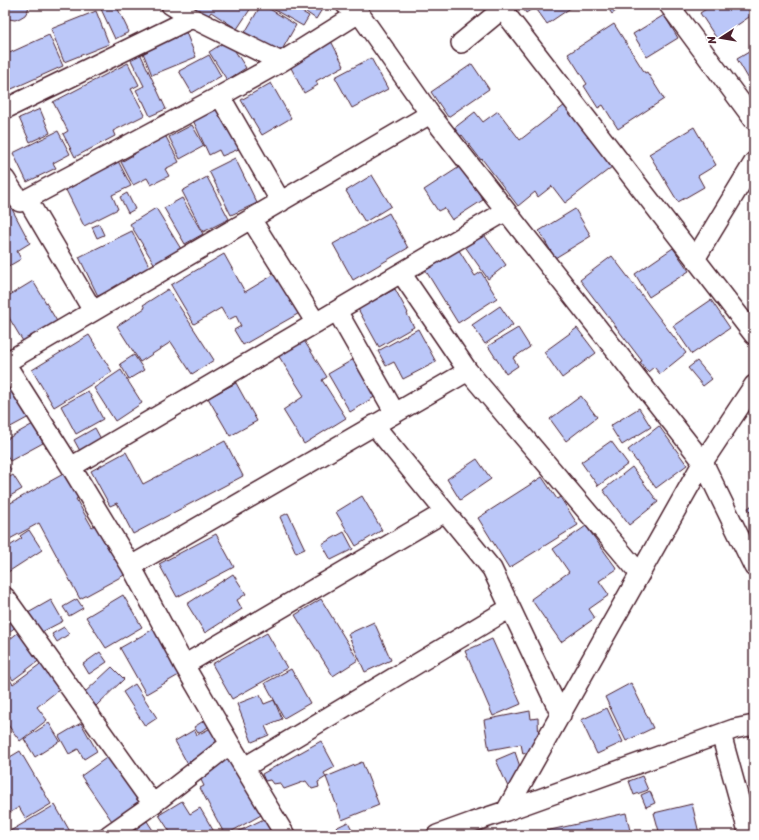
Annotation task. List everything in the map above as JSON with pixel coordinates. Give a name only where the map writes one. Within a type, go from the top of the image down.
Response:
[{"type":"street","points":[[171,5],[192,18],[281,62]]},
{"type":"street","points":[[669,5],[754,120]]},
{"type":"street","points":[[461,44],[504,7],[754,335]]},
{"type":"street","points":[[5,179],[20,202],[27,199],[281,62],[352,9],[430,114],[703,462],[754,567]]},
{"type":"street","points":[[5,109],[192,18]]},
{"type":"street","points":[[220,96],[281,202]]},
{"type":"street","points":[[285,835],[184,665],[131,566],[71,467],[5,363],[430,114]]},
{"type":"street","points":[[695,259],[754,162]]},
{"type":"street","points":[[27,199],[94,311]]},
{"type":"street","points":[[71,467],[506,211]]},
{"type":"street","points":[[251,219],[316,323]]},
{"type":"street","points":[[401,273],[468,370],[640,574]]},
{"type":"street","points":[[337,311],[395,413]]},
{"type":"street","points":[[131,566],[468,370]]},
{"type":"street","points":[[506,812],[703,462],[754,385]]},
{"type":"street","points":[[374,425],[492,570],[561,715]]},
{"type":"street","points":[[184,665],[445,512]]},
{"type":"street","points":[[5,597],[153,804]]},
{"type":"street","points":[[245,767],[510,608]]},
{"type":"street","points":[[437,835],[475,828],[506,812],[734,729],[754,725]]},
{"type":"street","points":[[721,734],[749,835]]},
{"type":"street","points":[[109,835],[153,804],[230,744]]},
{"type":"building","points":[[5,5],[29,5],[25,15],[15,20],[5,17]]},
{"type":"building","points":[[108,5],[116,5],[129,32],[115,39],[101,9]]},
{"type":"building","points":[[197,5],[253,5],[237,29],[211,12],[206,19],[193,10]]},
{"type":"building","points":[[261,5],[296,25],[278,57],[243,36]]},
{"type":"building","points":[[275,5],[292,5],[309,16],[303,26],[273,9]]},
{"type":"building","points":[[300,5],[324,6],[316,19],[299,7]]},
{"type":"building","points":[[521,5],[575,5],[547,24],[535,7],[526,13]]},
{"type":"building","points":[[606,5],[624,5],[612,14]]},
{"type":"building","points":[[712,5],[746,5],[752,15],[717,39],[700,13]]},
{"type":"building","points":[[96,11],[109,44],[64,62],[51,29]]},
{"type":"building","points":[[664,15],[678,38],[647,57],[633,34]]},
{"type":"building","points":[[614,24],[645,73],[647,72],[664,99],[618,129],[603,105],[598,108],[584,86],[587,84],[568,54]]},
{"type":"building","points":[[185,30],[196,57],[152,75],[141,48]]},
{"type":"building","points":[[49,35],[63,66],[5,92],[5,55]]},
{"type":"building","points":[[228,40],[246,68],[227,80],[209,52]]},
{"type":"building","points":[[331,41],[344,66],[316,81],[318,85],[304,93],[289,64]]},
{"type":"building","points":[[754,49],[754,88],[737,59]]},
{"type":"building","points":[[140,53],[166,109],[150,116],[136,90],[144,86],[130,58]]},
{"type":"building","points":[[209,55],[221,76],[192,93],[179,71]]},
{"type":"building","points":[[371,58],[388,89],[352,108],[335,77]]},
{"type":"building","points":[[128,63],[139,85],[131,89],[145,115],[113,131],[115,136],[75,157],[63,134],[68,131],[53,102]]},
{"type":"building","points":[[472,64],[489,89],[448,117],[431,92]]},
{"type":"building","points":[[271,83],[291,118],[262,135],[241,100]]},
{"type":"building","points":[[220,105],[241,148],[222,156],[219,150],[209,155],[192,118]]},
{"type":"building","points":[[565,105],[612,167],[565,203],[552,186],[538,197],[535,192],[518,206],[462,135],[459,137],[453,129],[475,112],[483,122],[498,111],[520,140]]},
{"type":"building","points":[[40,109],[50,133],[30,142],[19,118]]},
{"type":"building","points":[[192,125],[204,146],[180,159],[169,137]]},
{"type":"building","points":[[694,127],[716,165],[698,176],[704,187],[678,202],[649,154]]},
{"type":"building","points":[[58,131],[70,154],[53,163],[56,168],[27,182],[13,153]]},
{"type":"building","points":[[165,135],[179,162],[165,169],[169,176],[151,185],[147,178],[133,185],[121,162],[135,154],[134,151]]},
{"type":"building","points":[[235,158],[257,203],[231,215],[209,171]]},
{"type":"building","points":[[117,159],[131,186],[112,195],[118,209],[84,226],[64,186]]},
{"type":"building","points":[[461,166],[483,200],[452,220],[444,208],[438,211],[424,190]]},
{"type":"building","points":[[372,175],[391,206],[365,222],[346,191]]},
{"type":"building","points":[[207,177],[229,219],[203,232],[182,191]]},
{"type":"building","points":[[127,193],[135,209],[128,213],[120,197]]},
{"type":"building","points":[[5,196],[30,243],[17,251],[21,259],[9,266],[5,259]]},
{"type":"building","points":[[182,198],[203,234],[185,244],[164,208]]},
{"type":"building","points":[[156,208],[181,249],[155,265],[130,224]]},
{"type":"building","points":[[575,209],[591,236],[555,258],[539,231]]},
{"type":"building","points":[[389,213],[408,248],[353,280],[333,244]]},
{"type":"building","points":[[99,224],[104,235],[97,238],[92,227]]},
{"type":"building","points":[[132,231],[150,268],[126,279],[127,282],[98,296],[79,257]]},
{"type":"building","points":[[482,232],[506,265],[488,279],[464,245]]},
{"type":"building","points":[[457,247],[475,276],[481,272],[497,298],[458,323],[424,268]]},
{"type":"building","points":[[673,248],[689,271],[649,297],[635,274]]},
{"type":"building","points":[[224,254],[245,292],[280,271],[303,311],[243,345],[234,330],[241,326],[236,316],[228,320],[221,308],[194,324],[171,285]]},
{"type":"building","points":[[612,256],[686,353],[660,374],[654,367],[648,372],[640,362],[642,361],[580,280]]},
{"type":"building","points":[[33,281],[61,328],[27,348],[5,311],[5,298]]},
{"type":"building","points":[[168,289],[214,360],[192,374],[171,342],[140,362],[117,326],[145,308],[143,305]]},
{"type":"building","points":[[395,289],[414,327],[379,347],[358,309]]},
{"type":"building","points":[[711,300],[730,328],[692,354],[673,326]]},
{"type":"building","points":[[500,306],[513,325],[485,344],[472,325]]},
{"type":"building","points":[[518,328],[530,347],[513,358],[518,366],[506,374],[488,346]]},
{"type":"building","points":[[577,328],[596,353],[562,378],[544,352]]},
{"type":"building","points":[[418,329],[436,362],[403,379],[394,362],[386,366],[378,351]]},
{"type":"building","points":[[89,335],[112,372],[54,407],[32,370]]},
{"type":"building","points":[[303,339],[327,377],[322,380],[346,418],[304,444],[283,410],[304,396],[278,355]]},
{"type":"building","points":[[134,355],[144,370],[129,379],[120,364]]},
{"type":"building","points":[[354,359],[376,396],[350,412],[328,374]]},
{"type":"building","points":[[697,361],[712,379],[703,386],[688,368]]},
{"type":"building","points":[[121,370],[142,403],[115,421],[94,388]]},
{"type":"building","points":[[5,371],[29,417],[5,430]]},
{"type":"building","points":[[236,383],[257,421],[230,436],[208,398]]},
{"type":"building","points":[[88,391],[103,419],[76,434],[61,406]]},
{"type":"building","points":[[581,396],[597,417],[566,441],[550,419]]},
{"type":"building","points":[[639,408],[651,427],[622,445],[610,426]]},
{"type":"building","points":[[33,424],[43,443],[10,461],[5,452],[5,440]]},
{"type":"building","points":[[659,426],[687,465],[656,488],[628,450]]},
{"type":"building","points":[[95,428],[101,439],[80,451],[74,440]]},
{"type":"building","points":[[225,441],[243,476],[133,534],[117,503],[110,506],[91,471],[126,452],[143,484]]},
{"type":"building","points":[[611,441],[628,464],[598,486],[581,462]]},
{"type":"building","points":[[477,459],[491,479],[460,500],[447,479]]},
{"type":"building","points":[[5,460],[11,470],[5,474]]},
{"type":"building","points":[[632,467],[658,502],[629,525],[603,490]]},
{"type":"building","points":[[67,472],[80,497],[76,499],[92,527],[98,523],[128,573],[80,599],[39,523],[6,541],[5,540],[5,506]]},
{"type":"building","points":[[13,475],[22,489],[5,499],[5,480]]},
{"type":"building","points":[[542,477],[557,499],[560,497],[578,525],[509,568],[478,518]]},
{"type":"building","points":[[362,496],[382,530],[356,546],[336,512]]},
{"type":"building","points":[[754,504],[754,519],[748,508]]},
{"type":"building","points":[[288,513],[305,549],[296,553],[280,517]]},
{"type":"building","points":[[586,526],[617,569],[599,581],[609,595],[589,609],[595,618],[561,642],[531,599],[569,572],[553,549]]},
{"type":"building","points":[[29,530],[42,550],[5,574],[5,549],[22,538],[20,536]]},
{"type":"building","points":[[344,532],[353,549],[331,560],[322,544]]},
{"type":"building","points":[[216,534],[234,567],[177,597],[159,564]]},
{"type":"building","points":[[233,574],[246,594],[237,600],[242,609],[205,633],[187,604]]},
{"type":"building","points":[[123,595],[142,627],[106,648],[86,617]]},
{"type":"building","points":[[77,599],[83,608],[69,616],[63,607]]},
{"type":"building","points":[[321,599],[358,660],[333,676],[295,615]]},
{"type":"building","points":[[51,600],[63,621],[40,633],[28,613]]},
{"type":"building","points":[[5,609],[17,626],[5,635]]},
{"type":"building","points":[[374,622],[391,660],[365,672],[348,634]]},
{"type":"building","points":[[64,627],[69,634],[57,642],[52,634]]},
{"type":"building","points":[[157,627],[184,672],[146,694],[120,648]]},
{"type":"building","points":[[20,631],[41,659],[13,680],[5,669],[5,643]]},
{"type":"building","points":[[267,633],[287,668],[232,699],[212,664]]},
{"type":"building","points":[[492,639],[521,704],[493,716],[465,651]]},
{"type":"building","points":[[100,652],[107,662],[89,674],[83,664]]},
{"type":"building","points":[[43,662],[61,688],[37,707],[47,720],[20,741],[5,721],[5,674],[13,684]]},
{"type":"building","points":[[112,667],[124,679],[96,706],[84,693]]},
{"type":"building","points":[[291,669],[310,703],[284,718],[265,683]]},
{"type":"building","points":[[631,683],[653,728],[626,741],[605,697]]},
{"type":"building","points":[[135,684],[157,718],[145,726],[123,692]]},
{"type":"building","points":[[260,695],[264,704],[274,700],[282,719],[265,726],[269,735],[252,742],[237,704]]},
{"type":"building","points":[[607,708],[623,742],[597,754],[581,720]]},
{"type":"building","points":[[530,711],[531,719],[538,718],[539,747],[523,754],[521,744],[489,750],[484,720]]},
{"type":"building","points":[[208,718],[212,725],[198,733],[194,727]]},
{"type":"building","points":[[49,723],[60,741],[35,757],[24,739]]},
{"type":"building","points":[[81,723],[97,751],[84,759],[78,749],[69,754],[59,736]]},
{"type":"building","points":[[213,727],[222,744],[187,763],[175,741],[194,730],[197,735]]},
{"type":"building","points":[[321,741],[335,767],[324,773],[326,777],[318,782],[319,787],[312,789],[306,781],[284,789],[280,783],[273,784],[270,780],[265,781],[262,774]]},
{"type":"building","points":[[20,751],[51,804],[26,819],[19,807],[5,816],[5,760]]},
{"type":"building","points":[[515,752],[523,776],[508,787],[496,760]]},
{"type":"building","points":[[231,754],[263,814],[225,835],[200,788],[204,786],[197,772]]},
{"type":"building","points":[[109,756],[145,803],[114,824],[81,776]]},
{"type":"building","points":[[362,762],[379,805],[342,820],[326,777]]},
{"type":"building","points":[[642,776],[648,790],[634,795],[629,781]]},
{"type":"building","points":[[650,791],[655,803],[646,807],[641,795]]},
{"type":"building","points":[[182,801],[190,814],[200,808],[216,835],[172,835],[159,815]]},
{"type":"building","points":[[692,804],[699,833],[688,835],[660,835],[654,813]]},
{"type":"building","points":[[55,805],[72,835],[5,835],[5,834]]},
{"type":"building","points":[[626,813],[631,835],[538,835],[537,833]]},
{"type":"building","points":[[270,816],[279,835],[231,835]]},
{"type":"building","points":[[147,821],[156,835],[138,835],[135,829]]},
{"type":"building","points":[[348,822],[355,835],[321,835]]}]
